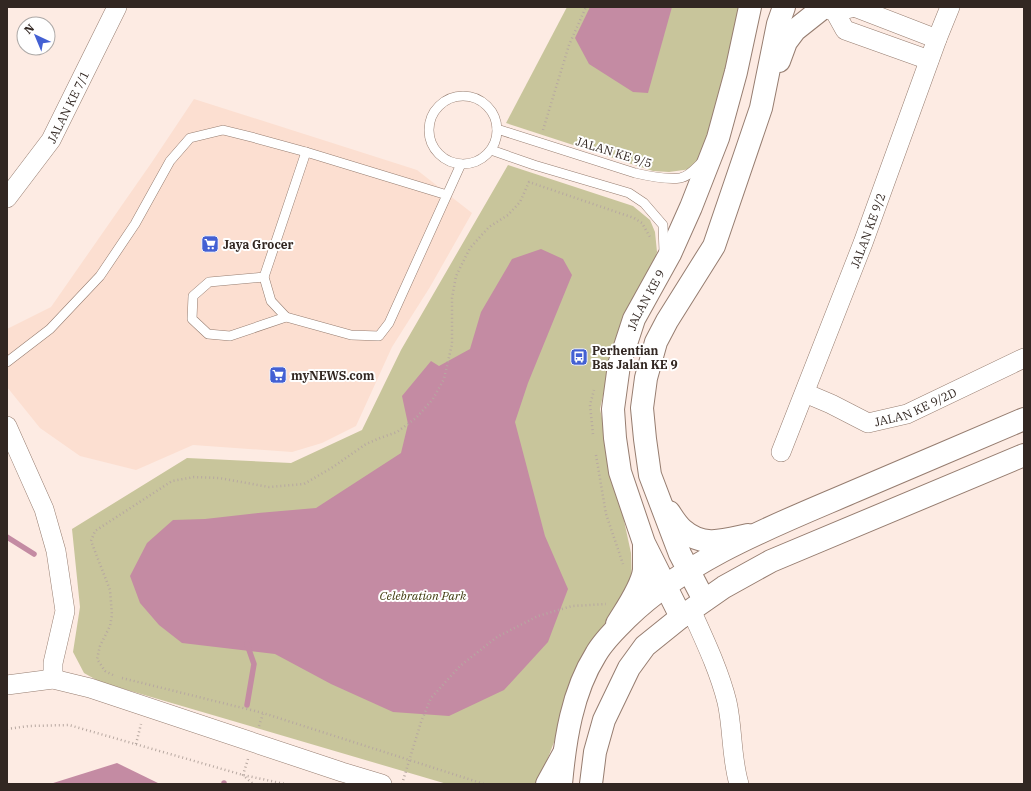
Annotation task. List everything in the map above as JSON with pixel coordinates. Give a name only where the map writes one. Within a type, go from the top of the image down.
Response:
[{"type":"street","name":"JALAN KE 7/1","points":[[7,198],[51,140],[116,7]]},
{"type":"street","name":"JALAN KE 9","points":[[692,609],[665,586],[644,543],[620,472],[615,438],[613,409],[619,365],[634,319],[665,263],[691,206],[715,146],[736,72],[750,7]]},
{"type":"street","points":[[761,108],[778,24],[784,7]]},
{"type":"street","name":"JALAN KE 9/2","points":[[781,452],[863,242],[950,7]]},
{"type":"street","points":[[827,8],[845,30],[930,60]]},
{"type":"street","points":[[738,784],[735,772],[727,702],[711,653],[692,609],[690,570],[680,554],[650,474],[642,408],[646,378],[656,342],[667,321],[714,246],[761,108],[786,42],[794,30],[827,8],[854,8],[937,39]]},
{"type":"street","name":"JALAN KE 9/2D","points":[[805,393],[831,404],[868,423],[908,414],[1022,354]]},
{"type":"street","points":[[611,633],[641,604],[665,586],[690,570],[755,534],[1024,419]]},
{"type":"street","points":[[7,426],[44,509],[56,551],[65,612],[53,664],[53,679]]},
{"type":"street","points":[[591,784],[595,752],[604,720],[629,668],[645,646],[692,609],[724,587],[772,560],[1024,455]]},
{"type":"street","points":[[660,500],[682,529],[694,537],[706,542],[720,541],[755,534]]},
{"type":"street","points":[[561,784],[564,753],[578,690],[596,653],[611,633],[630,602],[644,572],[644,543]]},
{"type":"street","points":[[7,685],[53,679],[90,688],[146,705],[342,772],[382,784]]},
{"type":"street","points":[[547,784],[564,753]]},
{"type":"lane","points":[[459,97],[470,97],[480,101],[489,108],[494,117],[497,128],[496,140],[491,150],[483,158],[472,163],[461,164],[450,162],[440,156],[433,146],[429,136],[429,125],[439,106],[448,100],[459,97]]},
{"type":"lane","name":"JALAN KE 9/5","points":[[497,128],[635,173],[653,177],[681,178],[694,171],[715,146]]},
{"type":"lane","points":[[7,362],[50,329],[100,276],[135,224],[170,161],[190,138],[224,130],[306,152],[447,195]]},
{"type":"lane","points":[[491,150],[534,166],[629,193],[644,203],[663,225],[665,263]]},
{"type":"lane","points":[[306,152],[264,277],[271,302],[286,317],[351,335],[379,336],[389,323],[461,164]]},
{"type":"lane","points":[[264,277],[209,282],[193,296],[192,319],[208,334],[230,336],[286,317]]},
{"type":"path","points":[[540,142],[569,45],[586,7]]},
{"type":"path","points":[[543,130],[550,133]]},
{"type":"path","points":[[484,784],[263,713],[116,676],[105,670],[98,659],[100,646],[110,626],[112,615],[110,590],[91,541],[95,532],[100,528],[172,482],[194,477],[219,478],[268,487],[304,484],[333,467],[366,444],[397,432],[416,418],[433,399],[444,379],[452,344],[452,298],[456,276],[470,248],[489,227],[508,215],[520,202],[529,182],[634,218],[642,223],[650,237],[651,243]]},
{"type":"path","points":[[594,442],[590,405],[596,384]]},
{"type":"path","points":[[595,449],[606,514],[625,570]]},
{"type":"path","points":[[402,784],[421,722],[431,698],[460,666],[496,637],[538,616],[572,606],[630,602]]},
{"type":"path","points":[[7,729],[29,726],[69,725],[243,775],[285,784]]},
{"type":"path","points":[[243,775],[253,784]]},
{"type":"shaded area","points":[[590,7],[672,7],[648,93],[633,92],[589,64],[575,38]]},
{"type":"shaded area","points":[[194,99],[417,170],[472,213],[430,287],[392,347],[356,426],[322,443],[292,452],[193,445],[136,470],[80,456],[40,428],[7,387],[7,329],[51,307]]},
{"type":"shaded area","points":[[541,249],[563,259],[572,275],[528,383],[515,422],[545,536],[568,589],[548,642],[504,690],[449,716],[393,712],[331,684],[275,654],[182,643],[159,625],[140,603],[130,576],[147,543],[173,520],[205,519],[316,508],[401,453],[408,424],[402,396],[431,361],[439,366],[470,349],[481,312],[512,259]]},
{"type":"shaded area","points":[[117,763],[160,784],[50,784]]},
{"type":"green space","points":[[567,7],[740,7],[707,145],[691,169],[669,172],[653,171],[506,123]]},
{"type":"green space","name":"Celebration Park","points":[[508,165],[633,206],[650,220],[655,232],[657,252],[650,277],[613,349],[600,409],[631,553],[632,581],[585,661],[538,784],[447,784],[100,682],[84,673],[73,652],[80,607],[72,529],[187,458],[291,463],[362,430],[401,350]]},
{"type":"waterway","points":[[7,537],[34,554]]},
{"type":"waterway","points":[[247,644],[254,664],[247,705]]},
{"type":"place","name":"Jaya Grocer","points":[[210,244]]},
{"type":"place","name":"Perhentian Bas Jalan KE 9","points":[[579,357]]},
{"type":"place","name":"myNEWS.com","points":[[278,375]]}]
